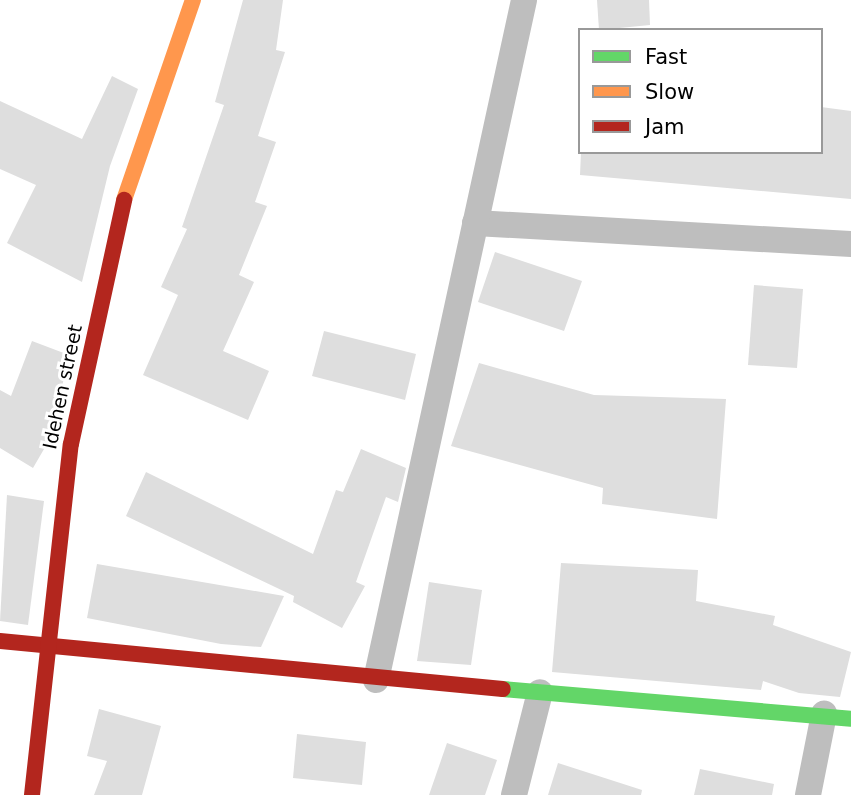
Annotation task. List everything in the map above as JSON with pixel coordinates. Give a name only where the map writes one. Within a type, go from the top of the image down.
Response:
[{"type":"street","name":"Idehen street","points":[[32,795],[71,444],[130,171],[193,0]]},
{"type":"street","points":[[376,680],[524,0]]},
{"type":"street","points":[[475,223],[851,244]]},
{"type":"street","points":[[0,641],[46,650],[376,680],[824,714],[851,719]]},
{"type":"street","points":[[514,795],[540,692]]},
{"type":"street","points":[[808,795],[824,714]]},
{"type":"building","points":[[243,0],[283,0],[276,50],[285,52],[258,136],[276,142],[255,202],[267,206],[239,275],[254,282],[223,351],[269,371],[248,420],[143,375],[178,295],[161,287],[187,229],[182,227],[224,105],[215,102]]},
{"type":"building","points":[[597,0],[649,0],[650,25],[599,28]]},
{"type":"building","points":[[112,76],[138,89],[110,166],[82,282],[7,243],[36,185],[0,169],[0,101],[82,139]]},
{"type":"building","points":[[823,107],[851,111],[851,199],[580,175],[581,154],[823,154]]},
{"type":"building","points":[[495,252],[582,281],[564,331],[478,302]]},
{"type":"building","points":[[754,285],[803,289],[797,368],[748,365]]},
{"type":"building","points":[[324,331],[416,354],[405,400],[312,376]]},
{"type":"building","points":[[32,341],[69,355],[51,437],[33,468],[0,448],[0,390],[11,396]]},
{"type":"building","points":[[479,363],[594,395],[726,399],[717,519],[602,504],[603,488],[451,446]]},
{"type":"building","points":[[361,449],[406,468],[398,502],[386,497],[356,582],[365,586],[342,628],[293,602],[294,596],[126,516],[146,472],[313,554],[336,490],[343,492]]},
{"type":"building","points":[[7,495],[44,501],[28,625],[0,621]]},
{"type":"building","points":[[561,563],[698,570],[696,601],[775,616],[773,625],[851,652],[840,697],[799,693],[763,681],[761,690],[552,672]]},
{"type":"building","points":[[97,564],[284,596],[261,647],[221,644],[87,618]]},
{"type":"building","points":[[429,582],[482,590],[471,665],[417,661]]},
{"type":"building","points":[[99,709],[161,726],[142,795],[94,795],[107,761],[87,756]]},
{"type":"building","points":[[297,734],[366,742],[362,785],[293,778]]},
{"type":"building","points":[[447,743],[497,760],[485,795],[429,795]]},
{"type":"building","points":[[558,763],[642,790],[641,795],[548,795]]},
{"type":"building","points":[[700,769],[774,784],[772,795],[694,795]]},
{"type":"traffic: fast","points":[[503,689],[851,719]]},
{"type":"traffic: slow","points":[[124,200],[193,0]]},
{"type":"traffic: jam","points":[[32,795],[71,444],[124,200]]},
{"type":"traffic: jam","points":[[0,641],[503,689]]}]
